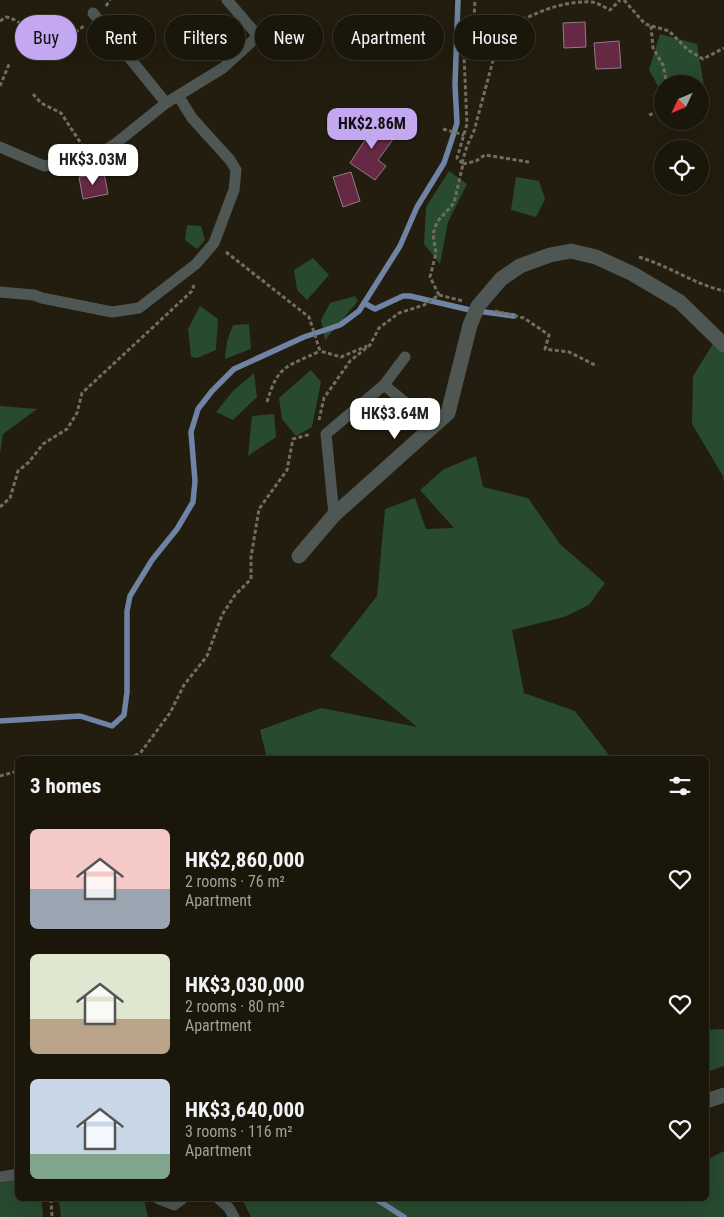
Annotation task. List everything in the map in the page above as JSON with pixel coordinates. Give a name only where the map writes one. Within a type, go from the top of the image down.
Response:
[{"type":"street","points":[[298,556],[334,515],[448,413],[470,325],[477,310],[501,279],[520,266],[550,255],[571,251],[596,257],[666,293],[707,326],[724,345]]},
{"type":"street","points":[[709,1100],[724,1095]]},
{"type":"lane","points":[[0,147],[44,166],[91,158],[115,144],[166,103],[179,97],[223,68],[258,36],[227,0]]},
{"type":"lane","points":[[131,60],[166,103]]},
{"type":"lane","points":[[0,292],[34,295],[112,312],[139,308],[196,264],[214,243],[234,190],[236,170],[230,160],[192,118],[179,97]]},
{"type":"lane","points":[[334,515],[326,434],[384,386],[405,357]]},
{"type":"lane","points":[[384,386],[434,426]]},
{"type":"lane","points":[[0,1177],[15,1174]]},
{"type":"lane","points":[[164,1201],[177,1207]]},
{"type":"lane","points":[[221,1201],[229,1208],[234,1217]]},
{"type":"path","points":[[474,15],[475,0]]},
{"type":"path","points":[[532,15],[576,1],[594,2],[610,10],[622,0],[645,24],[669,31],[688,50],[703,58],[724,48]]},
{"type":"path","points":[[0,21],[6,17],[12,18],[37,36],[47,36],[57,47],[87,21]]},
{"type":"path","points":[[651,26],[653,48],[664,75]]},
{"type":"path","points":[[462,164],[457,158],[462,134],[467,124],[464,60]]},
{"type":"path","points":[[439,296],[430,277],[436,253],[433,234],[437,222],[454,202],[462,164],[474,131],[493,60]]},
{"type":"path","points":[[0,86],[10,62]]},
{"type":"path","points":[[33,94],[41,103],[61,113],[91,158]]},
{"type":"path","points":[[649,115],[654,113]]},
{"type":"path","points":[[443,129],[462,134]]},
{"type":"path","points":[[462,164],[476,161],[485,155],[529,162]]},
{"type":"path","points":[[214,243],[309,317],[319,349]]},
{"type":"path","points":[[0,507],[10,498],[18,471],[29,462],[43,444],[67,430],[77,413],[82,393],[192,291],[195,283]]},
{"type":"path","points":[[317,427],[324,398],[350,361],[370,345],[379,328],[399,313],[424,305],[435,299]]},
{"type":"path","points":[[477,310],[524,318],[549,335],[545,349],[568,352],[597,366]]},
{"type":"path","points":[[267,402],[273,380],[282,370],[319,349],[341,356],[370,345]]},
{"type":"path","points":[[134,756],[141,752],[170,713],[184,684],[207,656],[222,615],[235,595],[251,579],[252,557],[259,509],[287,470],[293,439],[309,436],[313,431]]},
{"type":"path","points":[[0,776],[15,772]]},
{"type":"path","points":[[51,1201],[52,1217]]},
{"type":"green space","points":[[660,34],[697,44],[702,75],[654,75],[654,79],[649,70]]},
{"type":"green space","points":[[449,171],[467,184],[448,222],[440,264],[424,244],[426,207]]},
{"type":"green space","points":[[516,177],[539,181],[545,199],[536,217],[511,210]]},
{"type":"green space","points":[[187,225],[201,226],[205,240],[197,249],[185,240]]},
{"type":"green space","points":[[313,258],[329,275],[307,300],[297,290],[294,270]]},
{"type":"green space","points":[[355,296],[358,301],[325,340],[321,320],[330,303]]},
{"type":"green space","points":[[200,306],[218,319],[216,350],[197,358],[191,357],[188,329]]},
{"type":"green space","points":[[249,324],[251,349],[225,359],[227,341],[233,325]]},
{"type":"green space","points":[[716,339],[724,341],[724,484],[723,476],[692,424],[693,376]]},
{"type":"green space","points":[[311,370],[321,382],[312,427],[296,436],[282,419],[279,398]]},
{"type":"green space","points":[[254,373],[257,397],[233,420],[216,412],[233,391]]},
{"type":"green space","points":[[0,406],[37,409],[3,434],[0,454]]},
{"type":"green space","points":[[274,414],[276,437],[248,456],[252,416]]},
{"type":"green space","points":[[476,456],[483,487],[528,498],[560,544],[605,583],[589,605],[564,617],[512,630],[524,693],[575,711],[610,756],[266,756],[260,730],[321,708],[417,727],[330,656],[377,596],[385,509],[415,498],[426,529],[454,528],[420,490],[444,469]]},
{"type":"green space","points":[[724,1029],[724,1066],[709,1071],[709,1030]]},
{"type":"green space","points":[[724,1151],[724,1217],[251,1217],[243,1201],[709,1201],[709,1158]]},
{"type":"green space","points":[[15,1179],[15,1201],[42,1202],[43,1217],[0,1217],[0,1183]]},
{"type":"green space","points":[[59,1201],[144,1201],[148,1217],[61,1217]]},
{"type":"building","points":[[585,22],[586,47],[564,48],[563,23]]},
{"type":"building","points":[[619,41],[621,68],[596,69],[594,43]]},
{"type":"building","points":[[368,121],[394,138],[378,160],[386,166],[375,180],[350,163],[365,140],[358,135]]},
{"type":"building","points":[[351,172],[360,201],[343,207],[333,177]]},
{"type":"building","points":[[104,173],[108,194],[83,199],[79,177]]},
{"type":"waterway","points":[[0,721],[80,716],[112,726],[124,715],[127,692],[127,611],[130,596],[152,560],[177,529],[193,502],[195,481],[191,432],[198,409],[212,391],[234,369],[304,337],[340,325],[359,311],[400,246],[417,207],[444,163],[452,139],[457,123],[455,85],[458,0]]},
{"type":"waterway","points":[[364,303],[375,309],[403,296],[410,296],[470,310],[514,316]]},
{"type":"waterway","points":[[379,1201],[404,1217]]}]
